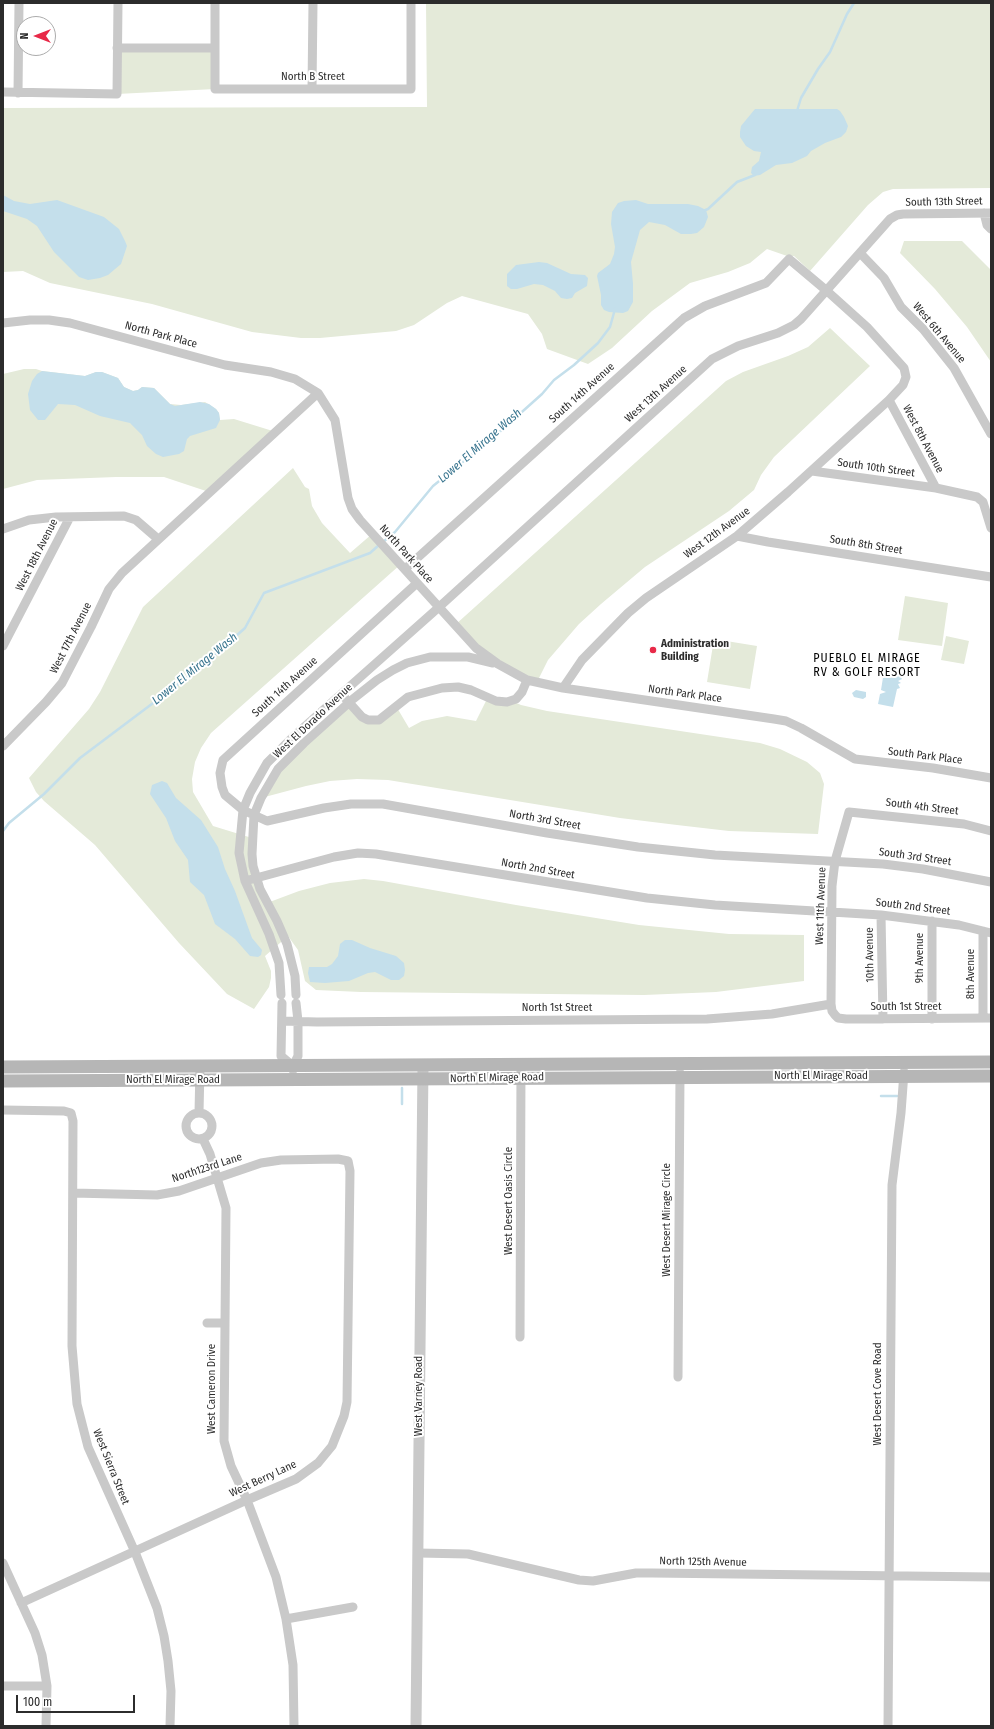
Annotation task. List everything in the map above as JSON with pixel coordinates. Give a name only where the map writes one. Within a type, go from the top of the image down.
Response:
[{"type":"main road","name":"North El Mirage Road","points":[[3,1081],[423,1079],[522,1071],[680,1064],[991,1062]]},
{"type":"main road","name":"North El Mirage Road","points":[[3,1067],[423,1066],[680,1077],[991,1076]]},
{"type":"street","points":[[18,92],[19,3]]},
{"type":"street","points":[[3,92],[117,94],[118,3]]},
{"type":"street","points":[[117,48],[215,48],[215,3]]},
{"type":"street","points":[[312,89],[313,3]]},
{"type":"street","name":"North B Street","points":[[215,48],[215,89],[411,89],[411,3]]},
{"type":"street","points":[[988,213],[987,225],[991,229]]},
{"type":"street","name":"South 13th Street","points":[[897,215],[988,213]]},
{"type":"street","name":"West 13th Avenue","points":[[438,608],[712,359],[738,346],[778,333],[794,325],[827,291],[890,219],[897,215]]},
{"type":"street","name":"West 6th Avenue","points":[[860,253],[884,278],[901,307],[923,329],[954,368],[991,434]]},
{"type":"street","name":"West 8th Avenue","points":[[789,259],[867,327],[904,368],[906,377],[903,385],[889,400],[936,488],[977,497],[983,502],[991,528]]},
{"type":"street","name":"South 14th Avenue","points":[[405,569],[684,318],[705,306],[766,283],[789,259]]},
{"type":"street","name":"North Park Place","points":[[3,323],[30,320],[49,320],[70,323],[225,365],[271,372],[295,379],[318,394],[335,420],[348,498],[352,509],[438,608],[476,648],[498,664],[527,680],[562,688],[786,722],[800,728],[855,759]]},
{"type":"street","name":"West 17th Avenue","points":[[3,746],[46,702],[62,683],[109,589],[122,573],[318,394]]},
{"type":"street","name":"West 12th Avenue","points":[[562,688],[582,660],[628,613],[646,598],[737,536],[812,471],[889,400]]},
{"type":"street","name":"South 10th Street","points":[[812,471],[936,488]]},
{"type":"street","points":[[3,529],[29,520],[70,517],[124,516],[136,520],[158,539]]},
{"type":"street","name":"West 18th Avenue","points":[[3,646],[70,517]]},
{"type":"street","name":"South 8th Street","points":[[737,536],[991,577]]},
{"type":"street","name":"South 14th Avenue","points":[[254,815],[243,810],[225,795],[220,773],[223,760],[416,584]]},
{"type":"street","name":"West El Dorado Avenue","points":[[293,1066],[282,1056],[282,999],[279,963],[275,950],[244,881],[239,853],[243,810],[250,793],[267,763],[294,736],[438,608]]},
{"type":"street","name":"West El Dorado Avenue","points":[[293,1080],[293,1066],[298,1056],[298,1021],[295,976],[286,944],[277,921],[260,889],[252,854],[254,815],[261,798],[278,770],[304,743],[350,702],[377,680],[393,670],[407,663],[424,658],[468,657],[498,664]]},
{"type":"street","points":[[341,695],[350,702],[362,717],[368,720],[379,720],[408,697],[429,690],[442,688],[458,687],[471,690],[496,701],[507,702],[516,699],[522,692],[527,680]]},
{"type":"street","name":"South Park Place","points":[[855,759],[990,775]]},
{"type":"street","name":"North 3rd Street","points":[[254,815],[266,821],[324,808],[351,804],[382,804],[547,833],[638,847],[715,855],[835,861]]},
{"type":"street","name":"South 4th Street","points":[[849,812],[956,823],[991,831]]},
{"type":"street","name":"West 11th Avenue","points":[[831,1004],[832,886],[835,861],[849,812]]},
{"type":"street","name":"North 2nd Street","points":[[244,881],[334,857],[358,853],[413,860],[647,898],[716,905],[832,912]]},
{"type":"street","name":"South 3rd Street","points":[[835,861],[923,869],[991,882]]},
{"type":"street","name":"South 2nd Street","points":[[832,912],[881,915],[932,921],[987,932]]},
{"type":"street","name":"10th Avenue","points":[[881,915],[882,1019]]},
{"type":"street","name":"9th Avenue","points":[[932,921],[932,1019]]},
{"type":"street","name":"8th Avenue","points":[[987,932],[987,1018]]},
{"type":"street","name":"South 1st Street","points":[[831,1004],[832,1011],[838,1018],[987,1018]]},
{"type":"street","name":"North 1st Street","points":[[282,1021],[707,1019],[772,1014],[831,1004]]},
{"type":"street","name":"West Desert Cove Road","points":[[888,1726],[892,1185],[901,1113],[904,1062]]},
{"type":"street","name":"West Desert Mirage Circle","points":[[678,1377],[680,1064]]},
{"type":"street","points":[[200,1066],[200,1113]]},
{"type":"street","name":"West Varney Road","points":[[416,1726],[423,1066]]},
{"type":"street","name":"West Desert Oasis Circle","points":[[520,1338],[522,1071]]},
{"type":"street","name":"West Sierra Street","points":[[3,1110],[64,1111],[71,1113],[73,1121],[72,1346],[77,1404],[81,1425],[91,1454],[135,1552],[157,1608],[164,1636],[171,1691],[170,1726]]},
{"type":"street","points":[[200,1113],[208,1116],[212,1125],[210,1134],[203,1139],[195,1139],[188,1134],[186,1126],[188,1118],[192,1115],[200,1113]]},
{"type":"street","name":"West Cameron Drive","points":[[203,1139],[226,1208],[224,1441],[231,1466],[247,1500],[276,1577],[286,1619],[293,1665],[294,1726]]},
{"type":"street","name":"North123rd Lane","points":[[73,1194],[157,1195],[179,1192],[261,1163],[281,1160],[338,1159],[348,1161]]},
{"type":"street","name":"West Berry Lane","points":[[21,1603],[296,1479],[318,1463],[332,1446],[344,1416],[347,1402],[350,1171],[348,1161]]},
{"type":"street","points":[[207,1323],[224,1323]]},
{"type":"street","name":"North 125th Avenue","points":[[418,1552],[468,1554],[579,1580],[593,1581],[636,1573],[991,1577]]},
{"type":"street","points":[[3,1563],[42,1655],[46,1686],[46,1726]]},
{"type":"street","points":[[286,1619],[353,1607]]},
{"type":"street","points":[[3,1686],[46,1686]]},
{"type":"green space","points":[[426,3],[991,3],[991,188],[893,189],[883,192],[868,205],[810,271],[794,256],[787,256],[767,249],[750,263],[728,272],[690,283],[652,311],[612,348],[588,364],[547,349],[542,334],[528,314],[462,296],[447,303],[414,325],[396,331],[320,338],[301,338],[252,332],[152,304],[50,283],[23,271],[3,272],[3,108],[427,107]]},
{"type":"green space","points":[[117,48],[215,48],[215,89],[117,94]]},
{"type":"green space","points":[[904,241],[962,241],[991,270],[991,362],[967,327],[935,289],[900,253]]},
{"type":"green space","points":[[830,328],[870,366],[774,457],[761,475],[754,490],[729,511],[645,567],[579,624],[548,660],[537,682],[498,664],[455,625],[726,381],[743,372],[788,356],[808,347]]},
{"type":"green space","points":[[24,369],[36,369],[85,376],[96,372],[102,372],[118,378],[124,387],[133,391],[142,387],[154,388],[170,404],[181,405],[205,402],[216,409],[219,413],[220,420],[234,419],[276,432],[209,492],[164,477],[37,480],[3,489],[3,374]]},
{"type":"green space","points":[[293,468],[305,487],[309,489],[312,506],[322,523],[350,553],[372,534],[401,564],[211,733],[201,748],[195,762],[192,779],[193,792],[213,826],[252,838],[252,854],[267,903],[299,891],[330,883],[364,879],[639,925],[729,934],[804,935],[804,981],[716,992],[644,995],[361,992],[316,990],[305,981],[298,950],[288,936],[265,956],[271,971],[271,978],[269,987],[254,1009],[227,994],[179,943],[95,845],[44,801],[36,792],[29,778],[89,709],[100,692],[143,607]]},
{"type":"green space","points":[[905,596],[948,603],[942,646],[898,640]]},
{"type":"green space","points":[[946,636],[969,641],[964,664],[941,660]]},
{"type":"green space","points":[[714,639],[757,646],[750,689],[707,682]]},
{"type":"green space","points":[[488,697],[512,701],[521,705],[547,711],[760,743],[780,749],[807,762],[820,773],[824,784],[818,834],[729,831],[620,818],[388,780],[357,779],[330,781],[261,798],[278,769],[350,702],[373,720],[396,706],[409,728],[422,721],[447,716],[476,721]]},
{"type":"water","points":[[755,109],[837,109],[844,117],[848,126],[846,132],[841,137],[825,143],[811,151],[807,156],[792,163],[776,165],[760,175],[754,176],[751,173],[752,167],[759,161],[761,152],[754,151],[746,146],[740,137],[740,132],[741,126]]},
{"type":"water","points":[[3,195],[14,201],[30,204],[57,200],[104,217],[119,229],[127,246],[121,264],[108,275],[100,278],[88,280],[79,277],[54,252],[37,226],[27,219],[3,211]]},
{"type":"water","points":[[636,200],[648,204],[688,204],[698,206],[706,210],[708,217],[704,227],[697,233],[681,234],[665,225],[649,222],[640,230],[631,262],[633,302],[628,311],[623,313],[609,312],[604,310],[601,305],[601,295],[597,276],[598,273],[610,264],[614,254],[615,247],[611,224],[612,212],[618,203]]},
{"type":"water","points":[[539,262],[547,263],[571,274],[585,275],[588,278],[587,286],[575,293],[572,298],[567,299],[561,298],[555,291],[543,285],[534,284],[517,289],[511,289],[507,286],[507,274],[516,265]]},
{"type":"water","points":[[42,371],[85,376],[96,372],[102,372],[118,378],[124,387],[133,391],[142,387],[154,388],[170,404],[175,406],[200,402],[209,404],[219,413],[220,420],[216,428],[190,436],[187,439],[184,451],[179,454],[163,457],[156,454],[147,446],[142,435],[130,423],[100,416],[75,405],[58,404],[45,420],[38,420],[30,410],[28,394],[32,381],[37,374]]},
{"type":"water","points":[[885,665],[901,668],[900,671],[902,673],[899,675],[902,679],[898,681],[901,683],[898,684],[900,688],[897,689],[893,707],[878,704],[880,694],[886,692],[881,690]]},
{"type":"water","points":[[856,690],[866,692],[866,697],[863,699],[854,697],[852,693]]},
{"type":"water","points":[[162,781],[167,783],[176,798],[201,820],[218,847],[252,938],[262,950],[261,955],[258,957],[250,956],[235,939],[215,924],[204,895],[190,882],[188,860],[175,841],[166,818],[150,794],[152,785]]},
{"type":"water","points":[[345,940],[352,940],[370,948],[396,956],[404,963],[404,976],[399,980],[391,980],[375,972],[368,973],[349,981],[325,983],[310,982],[308,973],[309,967],[327,967],[332,964],[338,956],[340,944]]},
{"type":"waterway","name":"Lower El Mirage Wash","points":[[797,111],[801,98],[830,52],[847,14],[854,3]]},
{"type":"waterway","name":"Lower El Mirage Wash","points":[[703,211],[708,209],[737,182],[755,175]]},
{"type":"waterway","name":"Lower El Mirage Wash","points":[[383,542],[395,532],[433,486],[495,436],[542,394],[554,380],[574,365],[598,343],[610,327],[615,309]]},
{"type":"waterway","name":"Lower El Mirage Wash","points":[[3,831],[9,823],[44,794],[80,758],[201,667],[245,628],[264,593],[370,553],[379,545]]},
{"type":"waterway","points":[[402,1088],[402,1104]]},
{"type":"waterway","points":[[881,1096],[897,1096]]},
{"type":"place","name":"Administration Building","points":[[653,650]]},
{"type":"district","name":"PUEBLO EL MIRAGE RV & GOLF RESORT","points":[[867,666]]}]
